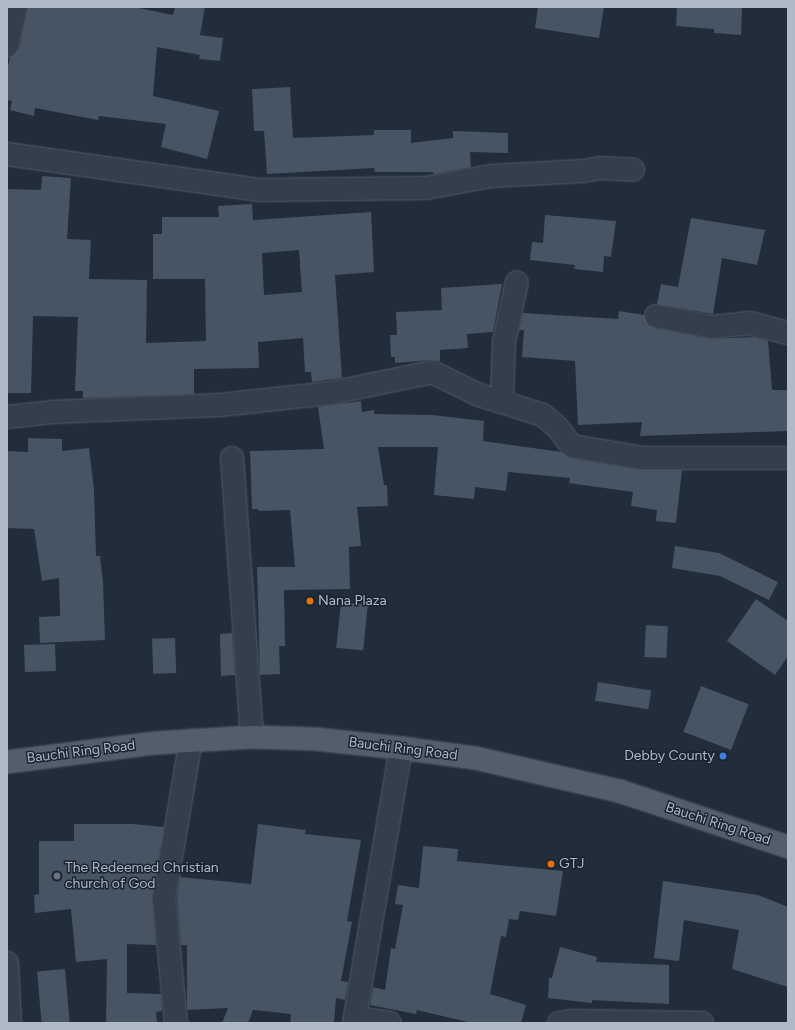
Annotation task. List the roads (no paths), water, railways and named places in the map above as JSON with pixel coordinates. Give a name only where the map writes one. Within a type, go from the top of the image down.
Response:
[{"type":"main road","name":"Bauchi Ring Road","points":[[7,762],[191,740],[252,737],[315,739],[401,748],[475,758],[619,791],[788,847]]},
{"type":"street","points":[[7,46],[16,7]]},
{"type":"street","points":[[7,154],[260,190],[426,188],[491,176],[584,171],[600,168],[633,170]]},
{"type":"street","points":[[502,402],[504,342],[517,282]]},
{"type":"street","points":[[656,316],[712,327],[750,323],[788,333]]},
{"type":"street","points":[[7,417],[52,412],[228,404],[331,393],[432,372],[502,402],[543,415],[557,427],[572,446],[642,458],[788,458]]},
{"type":"street","points":[[232,458],[252,737]]},
{"type":"street","points":[[176,1023],[164,899],[191,740]]},
{"type":"street","points":[[390,1023],[354,1020],[401,748]]},
{"type":"street","points":[[7,963],[10,1023]]},
{"type":"street","points":[[559,1023],[572,1021],[702,1023]]},
{"type":"place","name":"Nana Plaza","points":[[310,601]]},
{"type":"place","name":"Debby County","points":[[723,756]]},
{"type":"place","name":"GTJ","points":[[551,864]]},
{"type":"place","name":"The Redeemed Christian church of God","points":[[57,876]]}]
